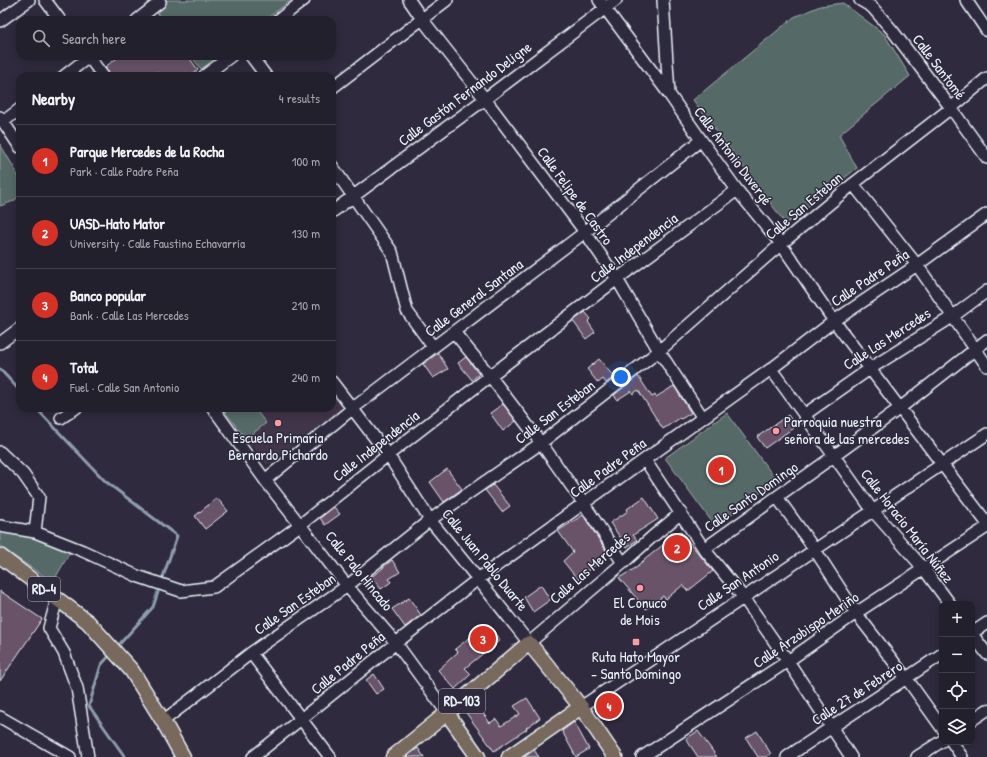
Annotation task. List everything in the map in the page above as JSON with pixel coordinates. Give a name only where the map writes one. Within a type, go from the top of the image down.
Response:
[{"type":"main road","name":"RD-4","points":[[0,556],[88,622],[132,671],[183,757]]},
{"type":"main road","name":"Calle Juan Pablo Duarte","points":[[529,643],[581,707],[615,757]]},
{"type":"main road","name":"Calle Las Mercedes","points":[[393,757],[529,643]]},
{"type":"main road","name":"Calle San Antonio","points":[[509,757],[581,707]]},
{"type":"main road","name":"Calle Palo Hincado","points":[[447,713],[478,757]]},
{"type":"street","points":[[0,21],[29,0]]},
{"type":"street","points":[[45,0],[57,16]]},
{"type":"street","points":[[283,16],[304,0]]},
{"type":"street","name":"Calle Felipe de Castro","points":[[409,0],[585,232],[617,279],[659,351],[703,418]]},
{"type":"street","points":[[336,85],[447,0]]},
{"type":"street","name":"Calle Gastón Fernando Deligne","points":[[336,209],[485,99],[602,4],[616,0]]},
{"type":"street","points":[[664,0],[669,94]]},
{"type":"street","name":"Calle Santomé","points":[[860,0],[872,7],[892,30],[987,158]]},
{"type":"street","points":[[966,0],[987,31]]},
{"type":"street","points":[[142,16],[160,2]]},
{"type":"street","name":"Calle Antonio Duvergé","points":[[602,4],[669,94],[737,190],[781,244],[834,320],[987,523]]},
{"type":"street","points":[[69,72],[84,60]]},
{"type":"street","points":[[92,60],[100,72]]},
{"type":"street","points":[[209,72],[225,60]]},
{"type":"street","points":[[254,60],[263,72]]},
{"type":"street","name":"Calle San Esteban","points":[[163,721],[251,653],[347,586],[430,520],[541,443],[659,351],[781,244],[853,184],[987,78]]},
{"type":"street","points":[[16,111],[2,119],[16,141]]},
{"type":"street","name":"Calle General Santana","points":[[265,480],[352,409],[585,232],[701,140]]},
{"type":"street","points":[[336,172],[392,252],[407,311],[433,347]]},
{"type":"street","points":[[853,184],[917,265],[987,366]]},
{"type":"street","name":"Calle Independencia","points":[[0,526],[35,532],[83,551],[137,576],[181,591],[214,587],[300,525],[490,376],[737,190]]},
{"type":"street","name":"Calle Padre Peña","points":[[253,757],[478,579],[772,370],[834,320],[917,265],[987,214]]},
{"type":"street","name":"Calle Las Mercedes","points":[[804,415],[871,368],[952,317],[987,291]]},
{"type":"street","points":[[0,344],[16,331]]},
{"type":"street","points":[[454,332],[541,443],[623,563]]},
{"type":"street","name":"Calle Santo Domingo","points":[[704,549],[900,408],[987,340]]},
{"type":"street","name":"Calle Horacio María Núñez","points":[[772,370],[872,511],[924,569],[948,601]]},
{"type":"street","name":"Calle Juan Pablo Duarte","points":[[336,387],[388,455],[430,520],[529,643]]},
{"type":"street","points":[[61,418],[70,412]]},
{"type":"street","name":"Calle Palo Hincado","points":[[216,412],[265,480],[347,586],[396,643],[447,713]]},
{"type":"street","name":"Calle San Antonio","points":[[581,707],[987,434]]},
{"type":"street","points":[[0,452],[23,474],[40,497],[35,532]]},
{"type":"street","points":[[645,460],[704,549],[744,598],[788,661],[851,757]]},
{"type":"street","points":[[777,497],[815,550],[856,613],[907,679],[939,724]]},
{"type":"street","name":"Calle Las Mercedes","points":[[529,643],[652,537],[681,514]]},
{"type":"street","name":"Calle Arzobispo Meriño","points":[[642,757],[987,527]]},
{"type":"street","points":[[57,599],[49,628],[64,653],[77,688],[88,757]]},
{"type":"street","points":[[975,632],[987,623]]},
{"type":"street","points":[[974,637],[987,654]]},
{"type":"street","points":[[251,653],[330,757]]},
{"type":"street","name":"Calle 27 de Febrero","points":[[787,757],[907,679],[939,656]]},
{"type":"street","points":[[975,718],[987,710]]},
{"type":"street","points":[[0,717],[70,757]]},
{"type":"street","points":[[917,757],[939,743]]},
{"type":"street","points":[[954,745],[962,757]]},
{"type":"shaded area","name":"Escuela Primaria Bernardo Pichardo","points":[[336,398],[343,408],[267,465],[225,412],[336,412]]},
{"type":"green space","points":[[147,0],[291,0],[270,16],[160,16]]},
{"type":"green space","points":[[843,3],[884,34],[910,76],[839,135],[857,168],[786,224],[693,100],[794,17],[820,6]]},
{"type":"green space","points":[[194,60],[213,60],[201,69]]},
{"type":"green space","points":[[0,144],[16,171],[16,199],[0,206]]},
{"type":"green space","points":[[225,412],[257,412],[266,423],[246,439]]},
{"type":"green space","points":[[727,413],[777,481],[715,526],[665,458]]},
{"type":"green space","points":[[0,530],[35,532],[73,547],[53,582],[0,547]]},
{"type":"building","points":[[115,60],[191,60],[198,70],[195,72],[109,72],[105,67]]},
{"type":"building","points":[[585,312],[591,319],[588,322],[595,332],[586,339],[573,321]]},
{"type":"building","points":[[438,353],[448,369],[433,378],[423,364]]},
{"type":"building","points":[[466,357],[479,374],[472,380],[458,363]]},
{"type":"building","points":[[599,359],[614,377],[606,383],[603,379],[598,383],[587,369]]},
{"type":"building","points":[[638,376],[652,397],[655,395],[656,397],[674,386],[691,413],[663,429],[638,390],[633,394],[631,391],[617,400],[614,395]]},
{"type":"building","points":[[503,404],[516,421],[503,431],[490,413]]},
{"type":"building","name":"Parroquia nuestra señora de las mercedes","points":[[788,415],[796,426],[765,448],[757,437]]},
{"type":"building","points":[[447,469],[462,489],[444,502],[430,482]]},
{"type":"building","points":[[493,485],[510,506],[502,512],[485,490]]},
{"type":"building","points":[[644,497],[658,519],[633,535],[637,540],[627,547],[610,523],[628,511],[627,509]]},
{"type":"building","points":[[217,498],[228,511],[205,529],[195,516]]},
{"type":"building","points":[[334,507],[340,514],[325,525],[320,518]]},
{"type":"building","points":[[583,515],[607,552],[602,555],[604,561],[588,569],[589,571],[578,580],[563,561],[573,552],[558,531]]},
{"type":"building","points":[[680,531],[713,571],[688,591],[683,585],[666,599],[663,596],[646,609],[619,578],[639,566],[638,565]]},
{"type":"building","points":[[392,560],[400,572],[389,579],[391,582],[381,589],[371,577]]},
{"type":"building","points":[[541,585],[550,600],[533,612],[524,597]]},
{"type":"building","points":[[0,591],[42,619],[0,681]]},
{"type":"building","points":[[409,598],[421,615],[405,627],[392,609]]},
{"type":"building","points":[[487,624],[500,640],[465,668],[471,674],[455,689],[438,670],[458,652],[455,649]]},
{"type":"building","points":[[374,674],[384,689],[376,694],[366,680]]},
{"type":"building","points":[[527,698],[540,718],[526,728],[527,729],[494,751],[464,710],[474,701],[490,723],[496,719],[501,726],[520,714],[514,706]]},
{"type":"building","points":[[607,698],[620,699],[620,712],[603,708],[604,700]]},
{"type":"building","points":[[574,722],[589,749],[576,757],[562,731]]},
{"type":"building","points":[[698,731],[717,757],[698,757],[686,739]]},
{"type":"building","points":[[757,731],[771,754],[766,757],[758,757],[746,738]]},
{"type":"building","points":[[418,748],[424,757],[406,757]]},
{"type":"building","points":[[534,750],[539,757],[524,757]]},
{"type":"waterway","points":[[0,369],[16,387]]},
{"type":"waterway","points":[[40,412],[105,481],[177,536],[163,577]]},
{"type":"waterway","points":[[116,648],[153,607],[158,592]]},
{"type":"waterway","points":[[111,654],[101,665],[89,706],[125,757]]},
{"type":"place","name":"Escuela Primaria Bernardo Pichardo","points":[[278,423]]},
{"type":"place","name":"Parroquia nuestra señora de las mercedes","points":[[776,431]]},
{"type":"place","name":"Parque Mercedes de la Rocha","points":[[721,470]]},
{"type":"place","name":"UASD-Hato Mator","points":[[677,548]]},
{"type":"place","name":"El Conuco de Mois","points":[[640,588]]},
{"type":"place","name":"Banco popular","points":[[483,639]]},
{"type":"place","name":"Ruta Hato Mayor - Santo Domingo","points":[[636,642]]},
{"type":"place","name":"Total","points":[[609,706]]}]
